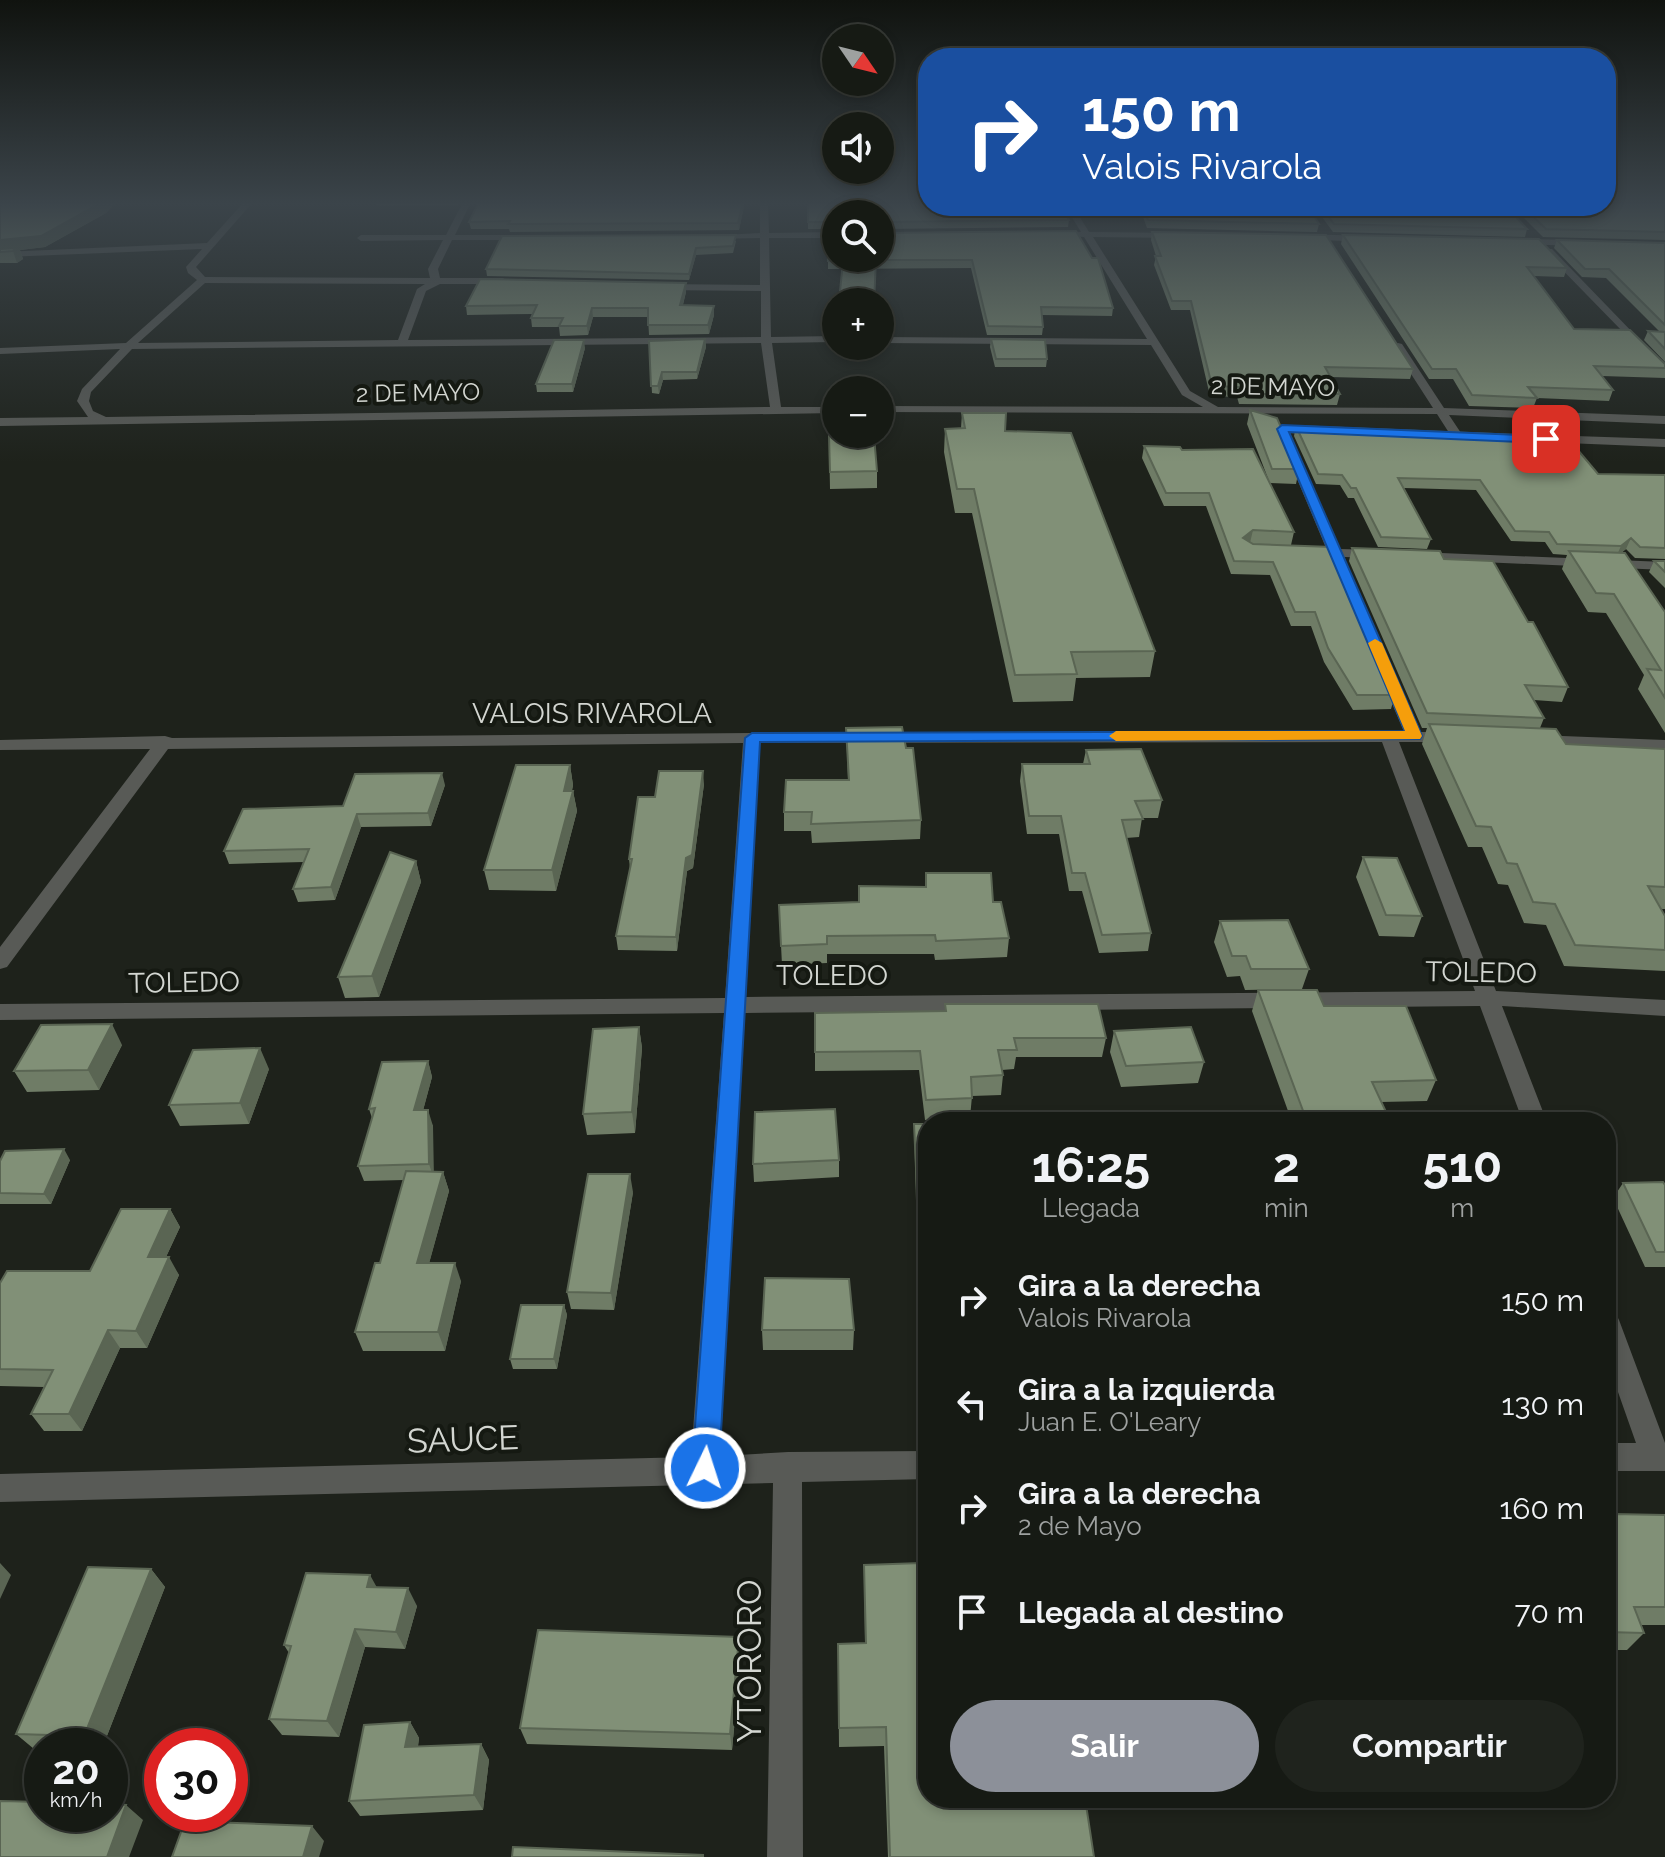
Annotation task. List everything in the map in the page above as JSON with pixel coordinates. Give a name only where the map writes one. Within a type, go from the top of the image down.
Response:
[{"type":"street","points":[[103,420],[88,413],[83,401],[86,391],[129,346],[193,289]]},
{"type":"street","points":[[402,343],[423,289]]},
{"type":"street","points":[[765,289],[766,339],[776,410]]},
{"type":"street","points":[[1122,289],[1186,393],[1214,408]]},
{"type":"street","points":[[1585,289],[1665,372]]},
{"type":"street","points":[[1388,331],[1457,436]]},
{"type":"street","points":[[0,351],[129,346],[822,339]]},
{"type":"street","points":[[894,340],[1155,342]]},
{"type":"street","name":"2 DE MAYO","points":[[1214,408],[1282,429],[1336,432]]},
{"type":"street","name":"2 DE MAYO","points":[[894,409],[1441,411],[1665,420]]},
{"type":"street","name":"2 DE MAYO","points":[[0,422],[822,410]]},
{"type":"street","points":[[1282,429],[1414,736]]},
{"type":"street","points":[[1442,436],[1472,437]]},
{"type":"street","points":[[1531,439],[1665,443]]},
{"type":"street","points":[[1293,551],[1665,566]]},
{"type":"street","points":[[1388,735],[1531,1112]]},
{"type":"street","name":"VALOIS RIVAROLA","points":[[0,745],[165,741],[1461,737]]},
{"type":"street","points":[[705,1468],[752,738]]},
{"type":"street","points":[[1524,740],[1665,745]]},
{"type":"street","points":[[0,962],[165,741]]},
{"type":"street","name":"TOLEDO","points":[[0,1012],[1490,998],[1665,1008]]},
{"type":"street","points":[[1616,1345],[1660,1457],[1616,1457]]},
{"type":"street","name":"SAUCE","points":[[0,1488],[918,1465]]},
{"type":"street","name":"YTORORO","points":[[785,1857],[788,1466]]},
{"type":"building","points":[[475,289],[684,289],[680,305],[714,306],[708,325],[648,325],[648,308],[592,308],[587,326],[559,326],[563,318],[531,318],[537,305],[466,306]]},
{"type":"building","points":[[979,289],[1107,289],[1113,308],[1041,307],[1043,327],[988,326]]},
{"type":"building","points":[[1167,289],[1361,289],[1413,369],[1325,367],[1340,394],[1242,394],[1239,387],[1212,386],[1191,301],[1172,301]]},
{"type":"building","points":[[1379,289],[1543,289],[1574,329],[1630,330],[1665,364],[1665,368],[1594,366],[1613,390],[1528,387],[1537,398],[1472,395],[1456,369],[1432,369]]},
{"type":"building","points":[[1629,289],[1665,289],[1665,325]]},
{"type":"building","points":[[1648,331],[1665,332],[1665,349]]},
{"type":"building","points":[[705,339],[697,372],[662,372],[658,386],[651,386],[649,341]]},
{"type":"building","points":[[991,339],[1045,340],[1047,359],[996,359]]},
{"type":"building","points":[[554,340],[584,340],[572,384],[536,384]]},
{"type":"building","points":[[1250,410],[1277,418],[1299,469],[1272,469]]},
{"type":"building","points":[[962,413],[1006,413],[1005,431],[1071,433],[1155,651],[1071,652],[1077,674],[1015,675],[974,489],[957,489],[945,429],[965,428]]},
{"type":"building","points":[[1296,426],[1567,437],[1598,474],[1665,475],[1665,548],[1640,547],[1631,538],[1621,546],[1557,544],[1549,532],[1515,531],[1480,480],[1398,478],[1431,539],[1381,537],[1356,488],[1351,488],[1342,475],[1318,474]]},
{"type":"building","points":[[1144,446],[1180,447],[1182,450],[1253,449],[1294,532],[1253,530],[1243,538],[1253,544],[1332,547],[1395,695],[1357,695],[1328,648],[1315,612],[1295,612],[1273,562],[1234,561],[1209,493],[1166,493]]},
{"type":"building","points":[[829,448],[875,448],[877,471],[830,472]]},
{"type":"building","points":[[1352,548],[1440,551],[1444,559],[1493,561],[1528,622],[1533,622],[1568,687],[1525,685],[1544,718],[1427,713]]},
{"type":"building","points":[[1569,551],[1625,553],[1665,612],[1665,698],[1647,669],[1661,670],[1614,594],[1596,593]]},
{"type":"building","points":[[1654,561],[1665,561],[1665,572]]},
{"type":"building","points":[[1429,724],[1556,729],[1566,744],[1665,749],[1665,887],[1648,886],[1665,916],[1665,950],[1575,945],[1555,904],[1533,902],[1517,864],[1507,863],[1491,827],[1476,826]]},
{"type":"building","points":[[902,727],[906,748],[913,748],[921,820],[811,824],[812,812],[784,812],[786,780],[849,780],[846,728]]},
{"type":"building","points":[[1141,749],[1162,800],[1135,801],[1143,819],[1122,820],[1151,933],[1102,935],[1085,873],[1072,873],[1061,816],[1029,816],[1022,764],[1090,764],[1086,750]]},
{"type":"building","points":[[516,765],[570,765],[564,791],[573,791],[552,870],[484,870]]},
{"type":"building","points":[[659,771],[703,771],[692,855],[686,858],[676,937],[616,936],[632,859],[629,859],[638,797],[655,797]]},
{"type":"building","points":[[442,773],[428,813],[357,814],[331,887],[293,889],[309,849],[224,851],[243,809],[343,806],[355,774]]},
{"type":"building","points":[[390,852],[416,861],[372,976],[338,977]]},
{"type":"building","points":[[1363,857],[1397,858],[1422,916],[1386,915]]},
{"type":"building","points":[[926,873],[991,873],[993,902],[1001,902],[1009,938],[936,941],[935,935],[827,936],[827,944],[781,946],[779,905],[859,902],[859,886],[926,887]]},
{"type":"building","points":[[1288,920],[1309,969],[1251,969],[1246,956],[1232,956],[1220,921]]},
{"type":"building","points":[[1258,990],[1317,990],[1324,1006],[1406,1006],[1436,1080],[1372,1082],[1386,1112],[1304,1112]]},
{"type":"building","points":[[945,1004],[1098,1004],[1106,1038],[1014,1038],[1017,1050],[998,1050],[1003,1075],[971,1077],[972,1098],[926,1100],[920,1051],[815,1052],[815,1013],[946,1011]]},
{"type":"building","points":[[112,1024],[88,1070],[14,1071],[41,1025]]},
{"type":"building","points":[[639,1027],[632,1112],[583,1114],[593,1029]]},
{"type":"building","points":[[1191,1027],[1204,1062],[1126,1066],[1114,1031]]},
{"type":"building","points":[[260,1048],[240,1103],[169,1105],[193,1050]]},
{"type":"building","points":[[428,1061],[414,1110],[428,1110],[429,1164],[358,1166],[375,1108],[369,1109],[382,1062]]},
{"type":"building","points":[[835,1109],[839,1160],[753,1164],[755,1112]]},
{"type":"building","points":[[914,1124],[918,1124],[917,1190]]},
{"type":"building","points":[[64,1149],[44,1194],[0,1193],[0,1161],[5,1151]]},
{"type":"building","points":[[406,1171],[443,1172],[417,1263],[455,1263],[438,1332],[355,1332],[375,1263],[380,1263]]},
{"type":"building","points":[[588,1174],[630,1174],[611,1293],[567,1292]]},
{"type":"building","points":[[1663,1182],[1665,1252],[1656,1252],[1623,1183]]},
{"type":"building","points":[[121,1209],[170,1209],[148,1257],[169,1257],[136,1331],[108,1330],[69,1414],[31,1414],[53,1370],[0,1369],[0,1283],[7,1271],[90,1271]]},
{"type":"building","points":[[765,1278],[849,1279],[854,1330],[762,1330]]},
{"type":"building","points":[[521,1305],[564,1305],[554,1359],[510,1359]]},
{"type":"building","points":[[1616,1514],[1665,1515],[1665,1607],[1634,1607],[1644,1633],[1616,1632]]},
{"type":"building","points":[[918,1563],[918,1808],[1087,1808],[1094,1857],[890,1857],[886,1727],[839,1728],[838,1644],[866,1643],[864,1565]]},
{"type":"building","points":[[88,1567],[151,1569],[87,1728],[24,1728],[24,1734],[16,1734]]},
{"type":"building","points":[[306,1573],[370,1575],[367,1587],[408,1588],[396,1632],[355,1629],[327,1721],[269,1719],[291,1646],[284,1645]]},
{"type":"building","points":[[538,1630],[739,1637],[730,1734],[520,1728]]},
{"type":"building","points":[[410,1722],[405,1747],[481,1744],[474,1795],[349,1801],[364,1725]]},
{"type":"building","points":[[0,1801],[24,1802],[24,1832],[116,1832],[107,1857],[0,1857]]},
{"type":"building","points":[[248,1823],[312,1826],[303,1857],[172,1857],[181,1832],[248,1832]]},
{"type":"building","points":[[513,1847],[703,1855],[703,1857],[512,1857]]},
{"type":"slow traffic","points":[[1116,736],[1414,736],[1375,643]]},
{"type":"route","points":[[705,1468],[752,738],[1414,736],[1282,429],[1546,439]]}]
